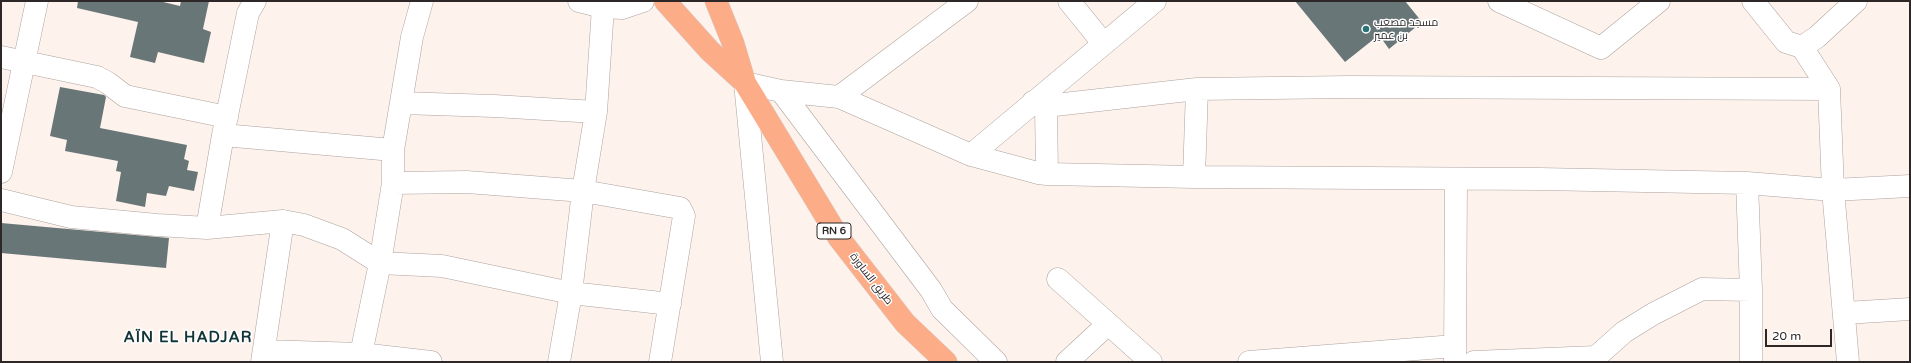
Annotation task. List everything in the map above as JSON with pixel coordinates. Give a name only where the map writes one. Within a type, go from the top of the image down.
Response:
[{"type":"main road","name":"RN 6","points":[[664,1],[710,51],[745,83]]},
{"type":"main road","name":"RN 6","points":[[716,1],[733,43],[745,83]]},
{"type":"main road","name":"طريق الساورة","points":[[745,83],[838,238],[905,323],[946,362]]},
{"type":"street","points":[[1,172],[37,1]]},
{"type":"street","points":[[208,228],[225,126],[248,13],[255,1]]},
{"type":"street","points":[[362,358],[393,183],[393,150],[412,37],[422,1]]},
{"type":"street","points":[[579,1],[603,7],[622,8],[643,1]]},
{"type":"street","points":[[839,97],[967,1]]},
{"type":"street","points":[[1069,1],[1102,43]]},
{"type":"street","points":[[971,154],[1039,104],[1102,43],[1155,1]]},
{"type":"street","points":[[1499,1],[1601,48],[1659,1]]},
{"type":"street","points":[[1753,1],[1786,42],[1802,47],[1828,89],[1833,190],[1845,313],[1848,362]]},
{"type":"street","points":[[1802,47],[1817,37],[1856,1]]},
{"type":"street","points":[[559,362],[571,293],[583,191],[596,112],[603,7]]},
{"type":"street","points":[[1,57],[97,77],[108,83],[125,96],[225,126],[393,150]]},
{"type":"street","points":[[772,362],[745,83],[781,91],[839,97],[971,154],[1038,174],[1194,177],[1540,179],[1747,183],[1833,190],[1910,186]]},
{"type":"street","points":[[1039,104],[1196,89],[1349,87],[1828,89]]},
{"type":"street","points":[[1194,177],[1196,89]]},
{"type":"street","points":[[781,91],[931,290],[942,309],[996,362]]},
{"type":"street","points":[[401,103],[494,106],[596,112]]},
{"type":"street","points":[[1039,104],[1047,174]]},
{"type":"street","points":[[1249,362],[1455,354],[1456,179]]},
{"type":"street","points":[[393,183],[467,182],[583,191],[680,208],[684,216],[660,362]]},
{"type":"street","points":[[1747,183],[1751,290],[1751,362]]},
{"type":"street","points":[[1,200],[71,217],[208,228],[284,221],[304,225],[342,239],[380,263],[442,266],[571,293],[670,304]]},
{"type":"street","points":[[284,221],[263,357],[362,358],[431,362]]},
{"type":"street","points":[[1058,279],[1151,362]]},
{"type":"street","points":[[1474,362],[1596,360],[1624,332],[1652,314],[1702,289],[1751,290]]},
{"type":"street","points":[[1845,313],[1910,309]]},
{"type":"street","points":[[1067,362],[1108,324]]},
{"type":"building","points":[[78,1],[159,1],[180,6],[181,1],[209,1],[203,29],[211,32],[204,63],[158,52],[155,63],[130,57],[138,22],[77,8]]},
{"type":"building","name":"مسجد مصعب بن عمير","points":[[1295,1],[1405,1],[1422,22],[1389,49],[1379,35],[1345,62]]},
{"type":"building","points":[[60,87],[104,95],[106,97],[100,128],[187,145],[184,159],[189,161],[187,170],[198,172],[194,191],[169,186],[166,196],[147,193],[145,207],[116,201],[121,172],[116,171],[118,161],[65,151],[67,140],[50,136]]},
{"type":"building","points":[[1,223],[169,238],[166,268],[1,253]]},
{"type":"place","name":"مسجد مصعب بن عمير","points":[[1366,29]]},
{"type":"district","name":"AÏN EL HADJAR","points":[[188,338]]}]
